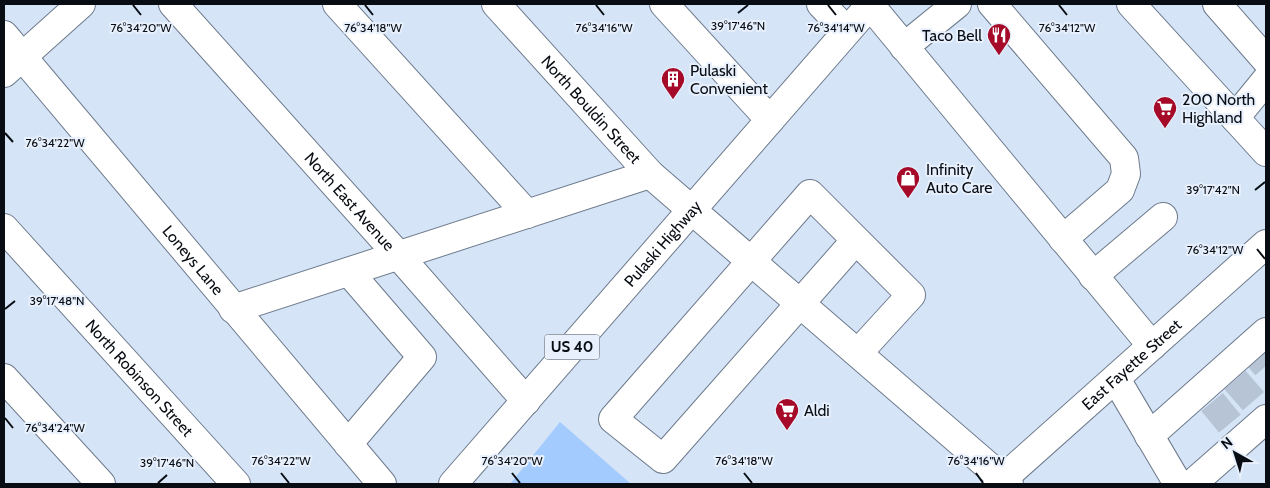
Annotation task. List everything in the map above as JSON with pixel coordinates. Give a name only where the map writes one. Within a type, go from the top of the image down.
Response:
[{"type":"street","points":[[13,65],[81,4]]},
{"type":"street","name":"North East Avenue","points":[[173,4],[526,401]]},
{"type":"street","points":[[337,4],[527,214]]},
{"type":"street","name":"North Bouldin Street","points":[[496,4],[650,174],[858,353],[1003,482]]},
{"type":"street","points":[[664,4],[770,120]]},
{"type":"street","points":[[822,4],[847,31]]},
{"type":"street","points":[[870,4],[1152,346]]},
{"type":"street","name":"Pulaski Highway","points":[[453,484],[870,4]]},
{"type":"street","points":[[904,47],[957,4]]},
{"type":"street","points":[[992,4],[1124,158],[1126,174],[1120,190],[1063,239]]},
{"type":"street","points":[[1132,4],[1266,152]]},
{"type":"street","points":[[1217,4],[1266,60]]},
{"type":"street","name":"Loneys Lane","points":[[4,35],[13,65],[233,309],[382,484]]},
{"type":"street","points":[[1235,118],[1266,80]]},
{"type":"street","points":[[233,309],[650,174]]},
{"type":"street","points":[[856,240],[663,459],[613,418],[810,194],[856,240],[911,295],[858,353]]},
{"type":"street","points":[[1093,276],[1163,217]]},
{"type":"street","name":"North Robinson Street","points":[[4,228],[236,484]]},
{"type":"street","name":"East Fayette Street","points":[[1003,482],[1266,244]]},
{"type":"street","points":[[348,444],[422,357],[349,272]]},
{"type":"street","points":[[1149,436],[1207,396],[1258,346]]},
{"type":"street","points":[[4,378],[100,484]]},
{"type":"street","points":[[1116,379],[1178,484]]},
{"type":"street","points":[[1192,484],[1237,432],[1263,412]]},
{"type":"shaded area","points":[[560,422],[631,484],[510,484]]},
{"type":"tunnel","points":[[1259,358],[1266,366]]},
{"type":"tunnel","points":[[1235,380],[1255,403]]},
{"type":"tunnel","points":[[1212,402],[1231,425]]},
{"type":"place","name":"Taco Bell","points":[[999,56]]},
{"type":"place","name":"Pulaski Convenient","points":[[673,100]]},
{"type":"place","name":"200 North Highland","points":[[1165,129]]},
{"type":"place","name":"Infinity Auto Care","points":[[908,199]]},
{"type":"place","name":"Aldi","points":[[787,431]]}]
